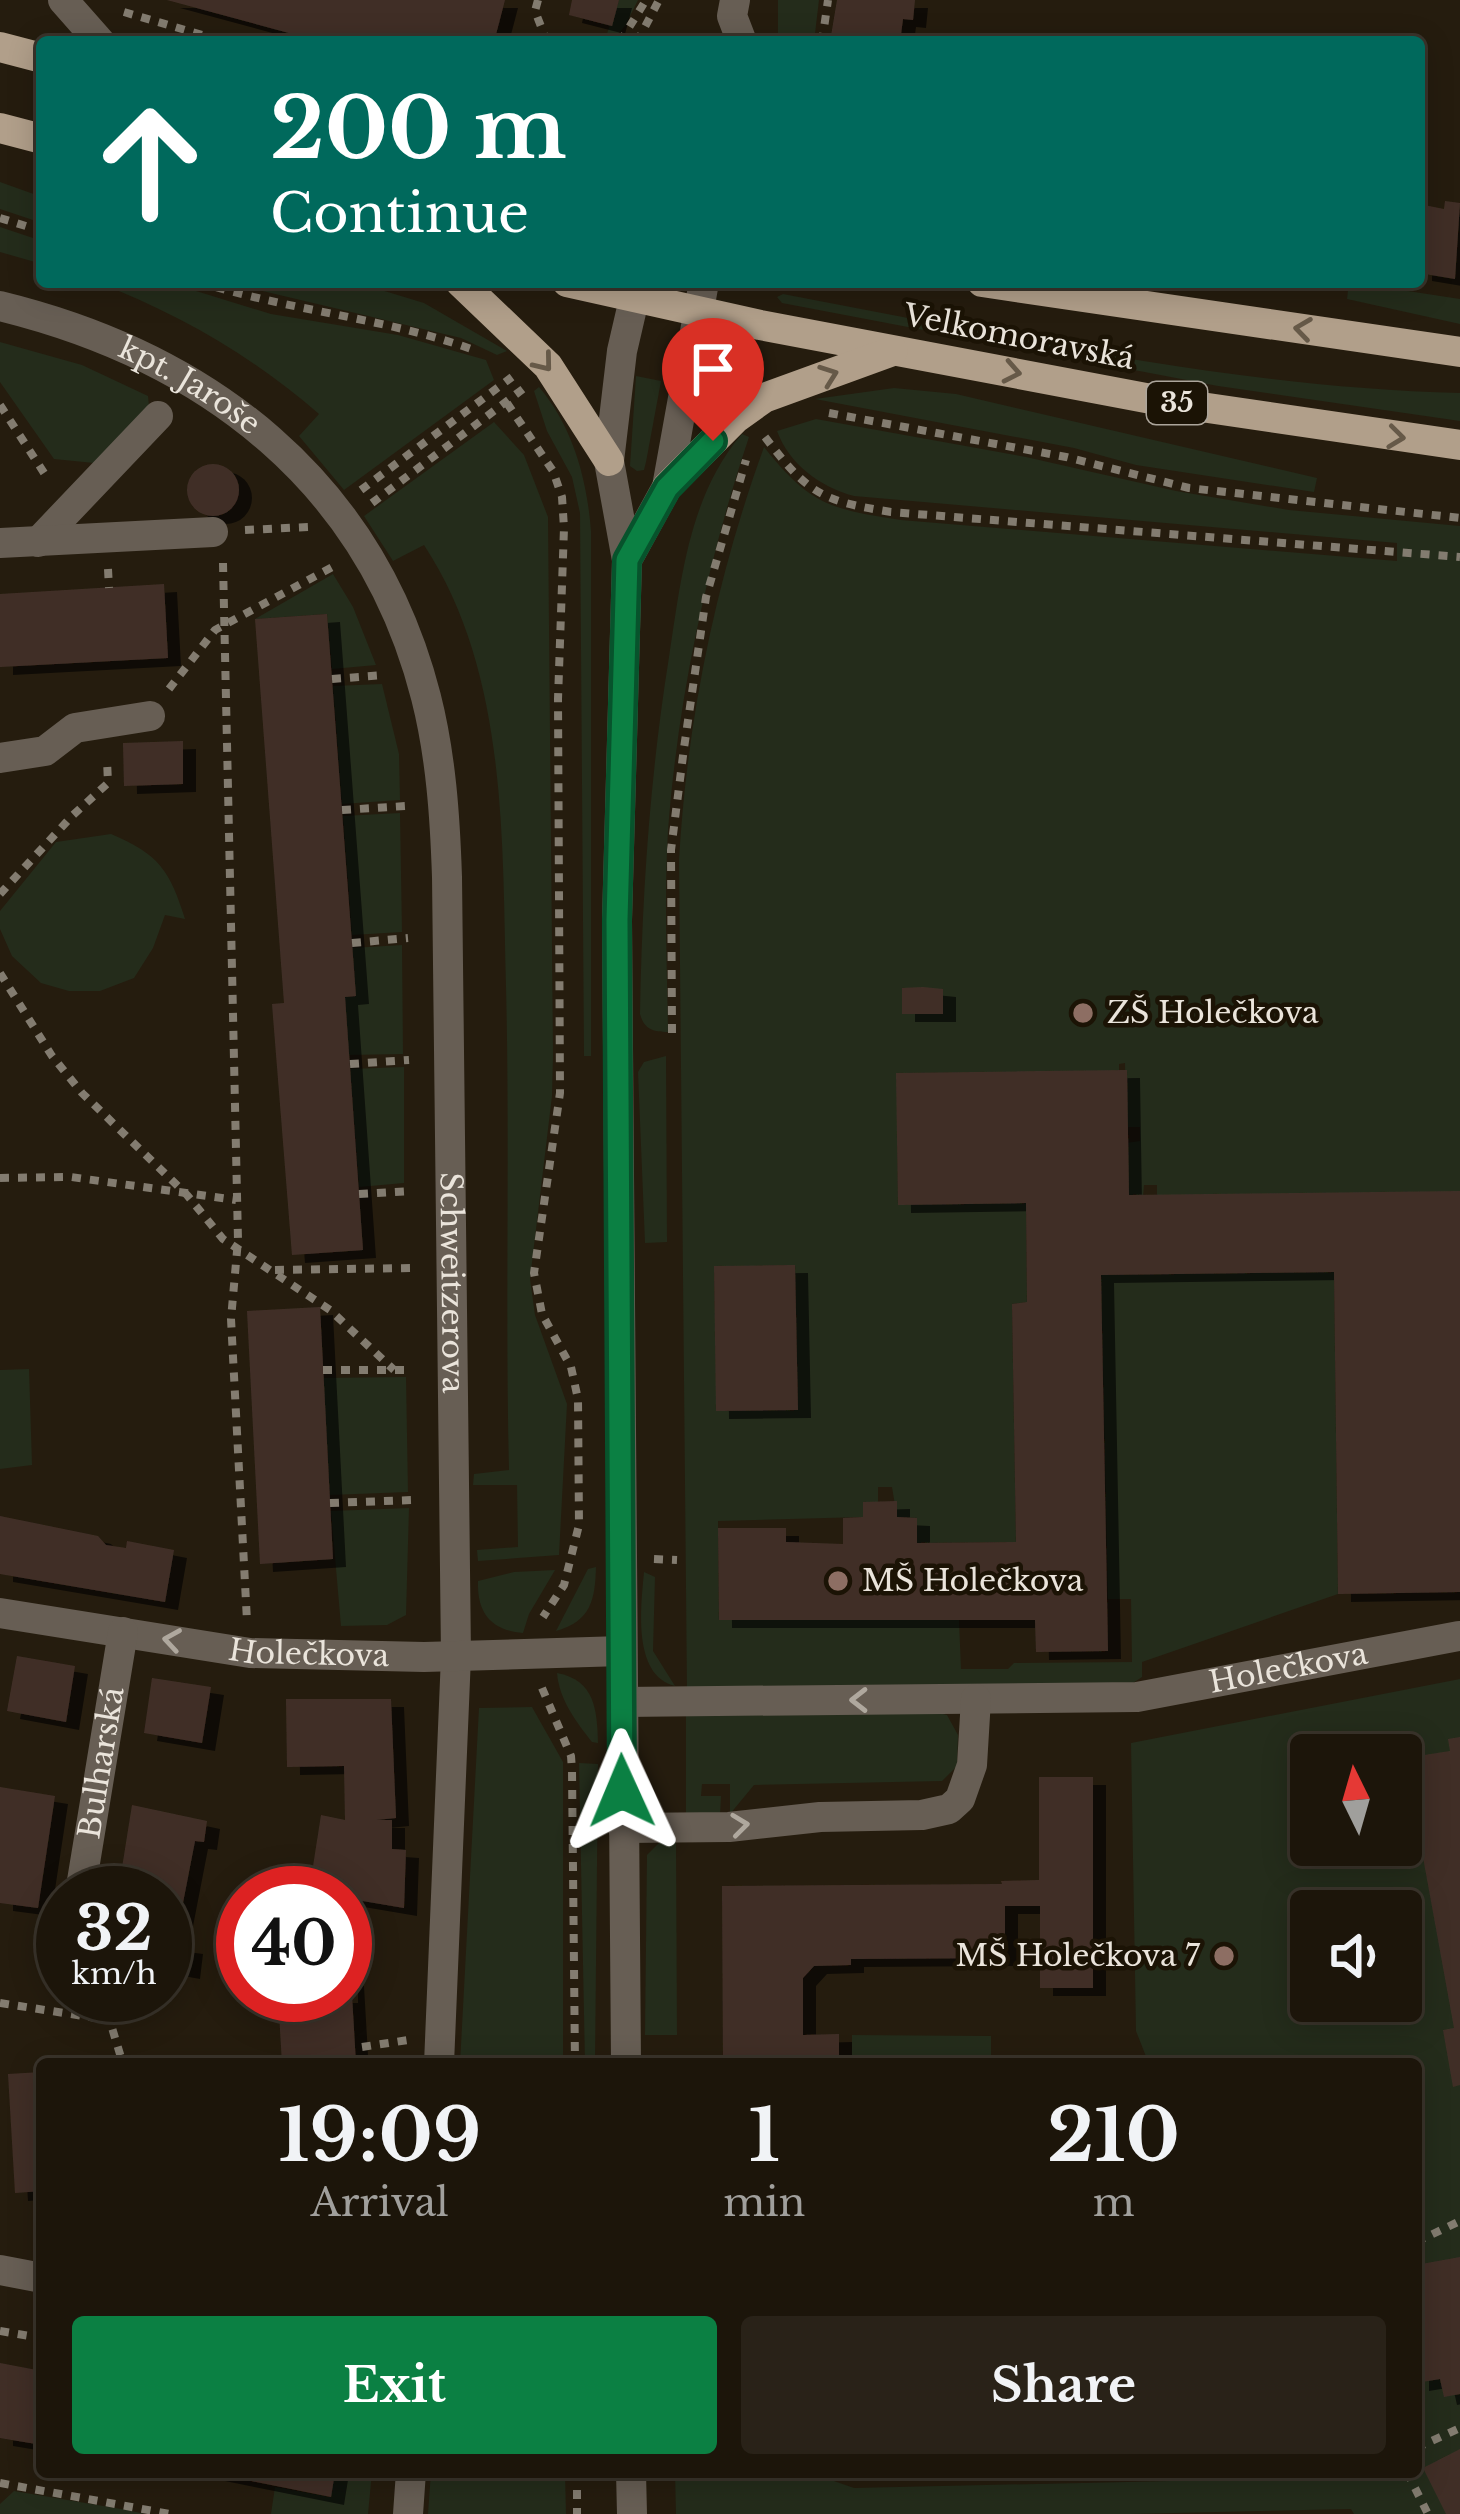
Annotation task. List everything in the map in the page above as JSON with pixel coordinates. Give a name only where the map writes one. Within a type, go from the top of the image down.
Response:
[{"type":"main road","points":[[0,47],[36,56]]},
{"type":"main road","points":[[0,128],[36,138]]},
{"type":"main road","points":[[466,288],[548,366],[610,461]]},
{"type":"main road","name":"Velkomoravská","points":[[1023,288],[1460,352]]},
{"type":"main road","name":"Velkomoravská","points":[[637,290],[701,297],[897,350],[1167,402],[1460,445]]},
{"type":"main road","points":[[667,488],[736,418],[764,398],[897,350]]},
{"type":"street","points":[[63,0],[95,36]]},
{"type":"street","points":[[626,2058],[617,920],[627,560],[610,461],[622,351],[637,290]]},
{"type":"street","points":[[627,560],[667,488],[701,297]]},
{"type":"street","name":"kpt. Jaroše","points":[[0,306],[64,323],[180,374],[284,451],[352,517]]},
{"type":"street","points":[[38,542],[158,416]]},
{"type":"street","name":"Schweitzerova","points":[[352,517],[414,654],[427,699],[445,809],[456,1656],[440,2058]]},
{"type":"street","points":[[0,543],[218,532]]},
{"type":"street","points":[[0,758],[46,751],[76,728],[155,705]]},
{"type":"street","name":"Holečkova","points":[[0,1612],[250,1653],[456,1656],[622,1651]]},
{"type":"street","name":"Bulharská","points":[[84,1866],[123,1632]]},
{"type":"street","name":"Holečkova","points":[[622,1702],[1137,1697],[1459,1636]]},
{"type":"street","points":[[623,1828],[728,1827],[922,1815],[949,1809],[960,1799],[972,1765],[976,1699]]},
{"type":"street","points":[[0,2270],[36,2277]]},
{"type":"street","points":[[408,2514],[411,2478]]},
{"type":"street","points":[[631,2478],[632,2514]]},
{"type":"path","points":[[538,0],[535,11],[545,36]]},
{"type":"path","points":[[624,36],[646,0]]},
{"type":"path","points":[[640,36],[659,0]]},
{"type":"path","points":[[823,36],[828,0]]},
{"type":"path","points":[[121,10],[206,36]]},
{"type":"path","points":[[0,218],[36,229]]},
{"type":"path","points":[[217,288],[257,301],[445,341],[490,358]]},
{"type":"path","points":[[376,478],[498,387]]},
{"type":"path","points":[[352,517],[507,403],[553,472],[562,497],[560,1078],[535,1273],[548,1330],[571,1367],[580,1417],[579,1525],[564,1585],[530,1633]]},
{"type":"path","points":[[0,405],[67,510]]},
{"type":"path","points":[[813,411],[1066,457],[1189,488],[1460,518]]},
{"type":"path","points":[[526,430],[527,413]]},
{"type":"path","points":[[672,1033],[671,850],[706,597],[751,444],[773,425]]},
{"type":"path","points":[[763,434],[786,466],[814,492],[842,504],[891,512],[1460,557]]},
{"type":"path","points":[[250,1653],[231,1319],[236,1200],[218,532],[311,527]]},
{"type":"path","points":[[155,705],[215,629],[338,564]]},
{"type":"path","points":[[332,679],[391,675]]},
{"type":"path","points":[[0,894],[108,783],[105,723]]},
{"type":"path","points":[[342,810],[406,806]]},
{"type":"path","points":[[352,943],[408,938]]},
{"type":"path","points":[[0,974],[52,1056],[82,1093],[236,1249],[330,1310],[394,1370]]},
{"type":"path","points":[[350,1064],[409,1060]]},
{"type":"path","points":[[0,1178],[71,1177],[236,1200]]},
{"type":"path","points":[[359,1194],[411,1191]]},
{"type":"path","points":[[273,1270],[412,1268]]},
{"type":"path","points":[[323,1370],[412,1370]]},
{"type":"path","points":[[330,1503],[414,1500]]},
{"type":"path","points":[[538,1682],[547,1692],[572,1770],[574,2058]]},
{"type":"path","points":[[0,2003],[36,2009]]},
{"type":"path","points":[[110,2022],[121,2058]]},
{"type":"path","points":[[362,2047],[408,2040]]},
{"type":"path","points":[[1422,2239],[1460,2221]]},
{"type":"path","points":[[0,2331],[36,2337]]},
{"type":"path","points":[[1422,2445],[1460,2428]]},
{"type":"path","points":[[577,2478],[577,2514]]},
{"type":"path","points":[[1410,2478],[1428,2514]]},
{"type":"path","points":[[0,2483],[170,2514]]},
{"type":"green space","points":[[619,0],[638,0],[616,36],[606,36]]},
{"type":"green space","points":[[778,0],[819,0],[815,36],[778,36]]},
{"type":"green space","points":[[0,182],[36,195],[36,221],[0,209]]},
{"type":"green space","points":[[0,227],[36,239],[36,262],[0,252]]},
{"type":"green space","points":[[110,288],[186,288],[271,314],[398,335],[486,360],[494,380],[344,490],[299,436],[319,414],[268,373],[157,308]]},
{"type":"green space","points":[[249,288],[375,288],[424,303],[507,351],[497,355],[461,338]]},
{"type":"green space","points":[[1348,288],[1388,288],[1460,299],[1460,324],[1347,299]]},
{"type":"green space","points":[[783,294],[1204,370],[1375,389],[1460,393],[1460,421],[1218,386],[782,303],[777,297]]},
{"type":"green space","points":[[0,342],[82,365],[148,396],[149,406],[94,463],[54,459],[0,382]]},
{"type":"green space","points":[[636,376],[661,381],[644,470],[637,471],[630,466]]},
{"type":"green space","points":[[539,387],[561,419],[576,454],[591,531],[591,1056],[584,1056],[580,513],[572,477],[547,431],[534,391]]},
{"type":"green space","points":[[894,388],[956,394],[1317,478],[1314,492],[1136,465],[1074,448],[815,399]]},
{"type":"green space","name":"ZŠ Holečkova","points":[[816,419],[1289,510],[1460,526],[1460,1192],[1157,1196],[1157,1185],[1144,1185],[1143,1197],[1129,1195],[1126,1143],[1140,1141],[1140,1127],[1126,1127],[1125,1063],[1119,1064],[1119,1072],[897,1073],[898,1204],[1026,1203],[1027,1302],[1012,1304],[1016,1542],[917,1543],[917,1518],[897,1517],[892,1487],[878,1487],[878,1502],[863,1503],[863,1517],[718,1521],[719,1620],[959,1620],[961,1669],[1008,1669],[1014,1663],[1132,1662],[1131,1599],[1108,1599],[1101,1275],[1334,1272],[1338,1594],[1142,1662],[1142,1677],[1133,1683],[687,1692],[679,860],[689,755],[718,599],[764,447],[795,481],[823,501],[901,520],[1397,561],[1397,543],[854,496],[807,473],[789,454],[777,431]],"holes":[[[795,1265],[798,1410],[717,1411],[714,1267]]]},
{"type":"green space","points":[[494,422],[524,455],[548,517],[553,1055],[530,1279],[535,1315],[567,1404],[559,1555],[478,1561],[477,1550],[518,1547],[517,1485],[473,1485],[474,1474],[509,1470],[506,987],[495,759],[472,647],[451,595],[424,545],[393,561],[364,516]]},
{"type":"green space","points":[[742,434],[749,437],[708,582],[679,731],[667,856],[668,1032],[658,1031],[647,1026],[640,1014],[648,835],[662,702],[690,540],[710,484]]},
{"type":"green space","points":[[333,574],[353,607],[376,665],[332,669],[327,614],[255,619]]},
{"type":"green space","points":[[382,684],[399,754],[400,800],[342,804],[333,686]]},
{"type":"green space","points":[[400,813],[402,932],[352,935],[343,816]]},
{"type":"green space","points":[[111,834],[141,849],[160,866],[185,919],[165,915],[153,948],[134,978],[100,991],[69,991],[41,983],[12,956],[0,929],[0,911],[56,842]]},
{"type":"green space","points":[[402,945],[403,1054],[349,1055],[345,997],[356,996],[352,948]]},
{"type":"green space","points":[[666,1056],[667,1242],[645,1243],[638,1072],[644,1062]]},
{"type":"green space","points":[[404,1067],[404,1183],[359,1187],[350,1069]]},
{"type":"green space","points":[[29,1369],[32,1465],[0,1469],[0,1370]]},
{"type":"green space","points":[[406,1377],[408,1492],[330,1495],[323,1378]]},
{"type":"green space","points":[[409,1508],[406,1615],[387,1625],[341,1626],[331,1511]]},
{"type":"green space","points":[[596,1567],[589,1608],[577,1621],[556,1631],[588,1569]]},
{"type":"green space","points":[[555,1570],[523,1633],[494,1624],[483,1611],[478,1581],[514,1572]]},
{"type":"green space","points":[[644,1572],[655,1577],[653,1651],[675,1686],[661,1679],[646,1654],[641,1620]]},
{"type":"green space","points":[[557,1673],[579,1682],[591,1698],[598,1743],[592,1742],[569,1710]]},
{"type":"green space","name":"MŠ Holečkova 7","points":[[1460,1679],[1460,2514],[1354,2514],[1351,2509],[676,2514],[675,2478],[825,2478],[854,2488],[1170,2478],[1422,2478],[1422,2058],[1147,2058],[1136,2031],[1131,1743]]},
{"type":"green space","points":[[532,1707],[563,1762],[563,2058],[460,2058],[479,1708]]},
{"type":"green space","points":[[686,1713],[947,1715],[958,1735],[957,1766],[942,1781],[754,1785],[730,1814],[730,1784],[702,1784],[701,1796],[721,1796],[720,1816],[686,1815]]},
{"type":"green space","points":[[579,1763],[598,1764],[595,2058],[585,2058]]},
{"type":"green space","points":[[676,1841],[677,2035],[645,2035],[647,1855],[659,1843]]},
{"type":"green space","points":[[852,2035],[991,2036],[991,2058],[852,2058]]},
{"type":"green space","points":[[334,2478],[371,2478],[368,2514],[271,2514],[275,2487],[330,2497]]},
{"type":"green space","points":[[431,2478],[565,2478],[566,2514],[428,2514]]},
{"type":"green space","points":[[14,2491],[145,2514],[0,2514],[0,2504]]},
{"type":"building","points":[[167,0],[505,0],[496,36],[300,36]]},
{"type":"building","points":[[572,0],[619,0],[612,26],[569,15]]},
{"type":"building","points":[[837,0],[915,0],[913,20],[903,19],[901,36],[831,36]]},
{"type":"building","points":[[1445,201],[1460,203],[1455,279],[1425,274],[1425,205],[1444,209]]},
{"type":"building","points":[[213,464],[231,472],[239,490],[231,508],[213,516],[195,508],[187,490],[195,472]]},
{"type":"building","points":[[164,584],[168,658],[0,667],[0,594]]},
{"type":"building","points":[[327,614],[356,996],[345,997],[363,1250],[292,1255],[272,1004],[284,1003],[255,619]]},
{"type":"building","points":[[183,741],[183,784],[124,786],[123,743]]},
{"type":"building","points":[[902,988],[943,989],[943,1014],[902,1014]]},
{"type":"building","points":[[1127,1070],[1129,1195],[1460,1191],[1460,1592],[1338,1594],[1334,1272],[1101,1275],[1108,1651],[1036,1652],[1035,1620],[719,1620],[718,1528],[786,1528],[786,1542],[843,1544],[843,1518],[863,1517],[863,1502],[897,1501],[897,1517],[917,1518],[917,1543],[1016,1542],[1012,1304],[1027,1302],[1026,1203],[898,1205],[896,1073]]},
{"type":"building","points":[[795,1265],[798,1410],[716,1411],[714,1266]]},
{"type":"building","points":[[320,1307],[333,1559],[260,1564],[247,1311]]},
{"type":"building","points":[[0,1516],[98,1536],[106,1545],[126,1548],[127,1541],[174,1550],[165,1602],[0,1574]]},
{"type":"building","points":[[17,1656],[75,1666],[66,1722],[7,1711]]},
{"type":"building","points":[[152,1678],[211,1687],[202,1743],[144,1733]]},
{"type":"building","points":[[286,1699],[391,1699],[396,1818],[376,1820],[392,1820],[392,1849],[406,1850],[404,1908],[372,1903],[372,1866],[313,1866],[321,1815],[345,1820],[344,1766],[287,1767]]},
{"type":"building","points":[[1460,1737],[1460,2085],[1453,2087],[1443,2030],[1454,2028],[1422,1852],[1422,1755],[1450,1751],[1448,1739]]},
{"type":"building","points":[[1039,1777],[1093,1777],[1093,1988],[1040,1988],[1040,1906],[1005,1906],[1005,1958],[851,1959],[851,1965],[814,1966],[803,1978],[803,2035],[839,2034],[839,2058],[723,2058],[722,1886],[1039,1880]]},
{"type":"building","points":[[0,1787],[55,1796],[44,1866],[36,1866],[36,1908],[0,1903]]},
{"type":"building","points":[[132,1805],[207,1821],[204,1842],[195,1841],[190,1866],[122,1866]]},
{"type":"building","points":[[280,2022],[354,2022],[356,2058],[282,2058]]},
{"type":"building","points":[[36,2072],[36,2191],[15,2193],[8,2074]]},
{"type":"building","points":[[1460,2257],[1460,2394],[1444,2397],[1440,2379],[1422,2382],[1422,2264]]},
{"type":"building","points":[[0,2363],[36,2370],[36,2444],[0,2438]]},
{"type":"building","points":[[1460,2449],[1460,2514],[1446,2514],[1423,2468]]},
{"type":"building","points":[[237,2478],[334,2478],[331,2497]]},
{"type":"place","name":"ZŠ Holečkova","points":[[1083,1013]]},
{"type":"place","name":"MŠ Holečkova","points":[[838,1581]]},
{"type":"place","name":"MŠ Holečkova 7","points":[[1224,1956]]},
{"type":"route","points":[[622,1791],[617,920],[627,560],[667,488],[713,441]]}]
